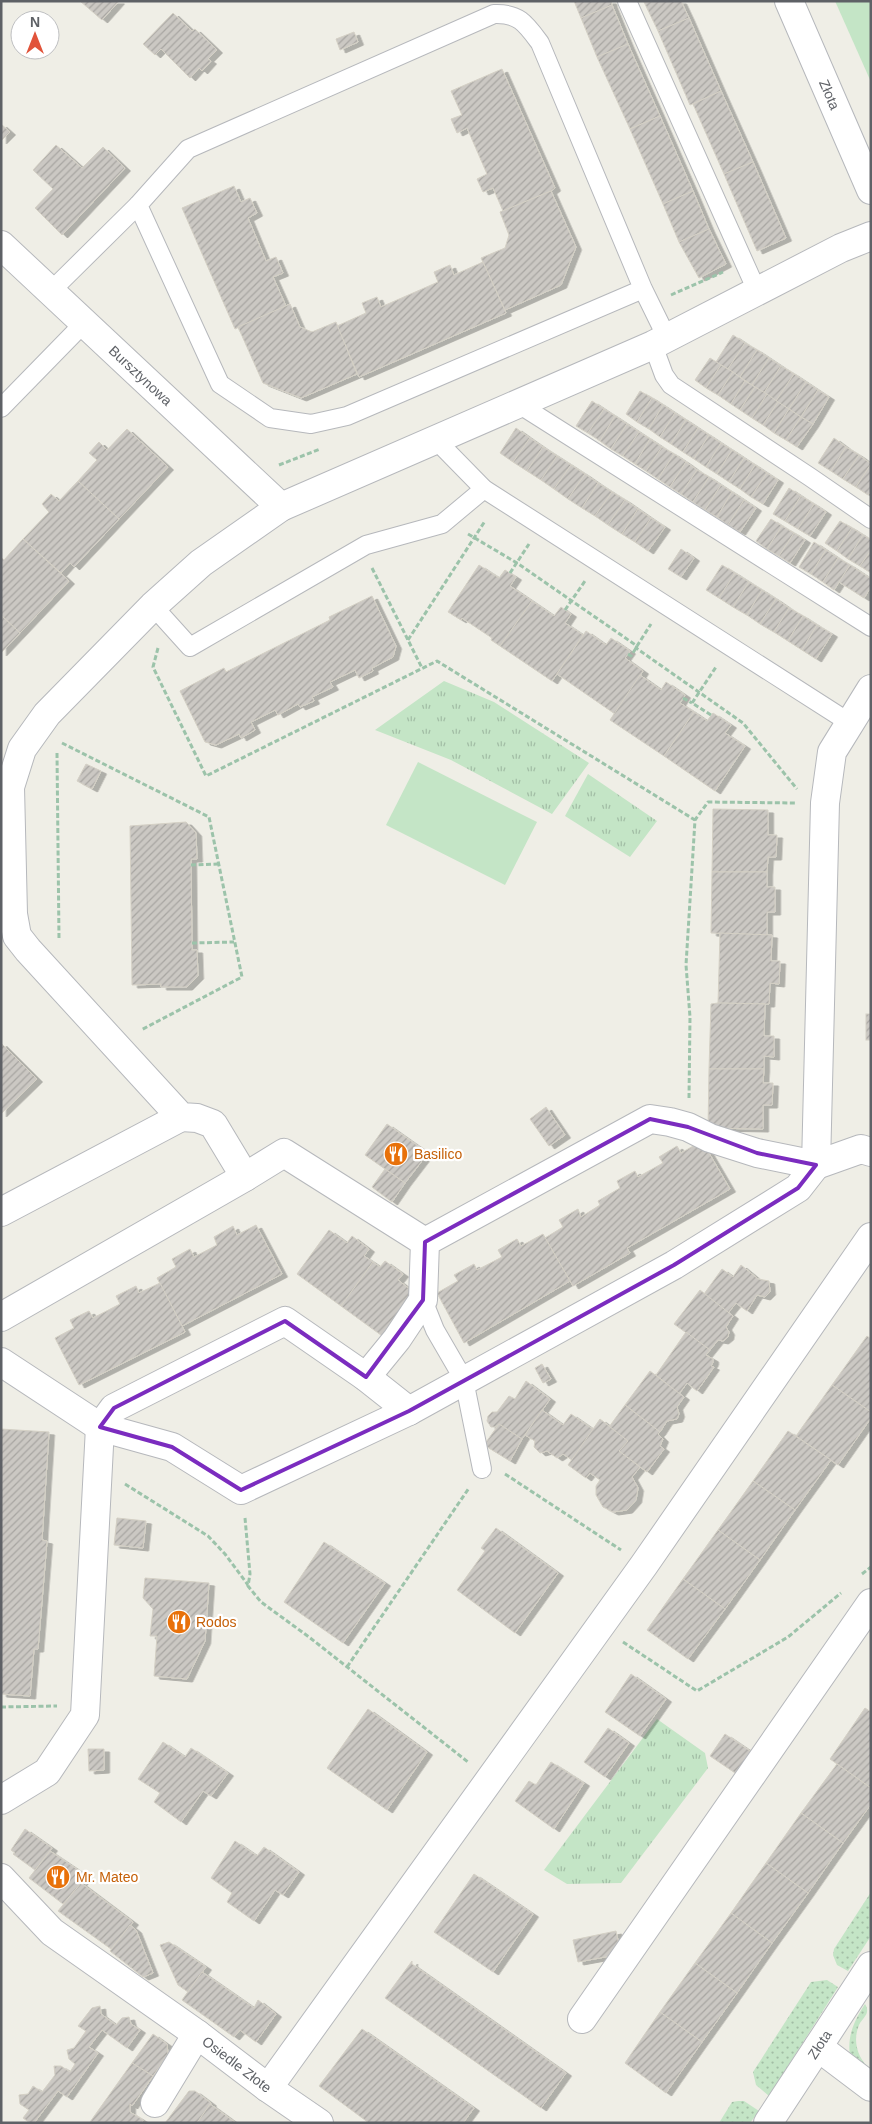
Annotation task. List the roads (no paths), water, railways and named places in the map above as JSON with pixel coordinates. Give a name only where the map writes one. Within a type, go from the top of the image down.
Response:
[{"type":"street","name":"Złota","points":[[789,1],[871,190]]},
{"type":"street","points":[[181,1117],[28,950],[18,936],[13,914],[10,787],[22,749],[47,714],[161,615],[201,563],[281,507],[660,342],[841,248],[871,236]]},
{"type":"street","name":"Bursztynowa","points":[[1,245],[281,507]]},
{"type":"street","points":[[1,1362],[100,1427],[172,1447],[241,1490],[409,1411],[674,1265],[798,1188],[816,1165],[816,803],[832,752],[871,688]]},
{"type":"street","points":[[1,1212],[181,1117],[197,1118],[213,1124],[245,1178]]},
{"type":"street","points":[[425,1242],[650,1119],[688,1127],[710,1138],[756,1153],[816,1165],[861,1149],[871,1152]]},
{"type":"street","points":[[1,1317],[245,1178],[284,1152],[425,1242]]},
{"type":"street","points":[[268,2088],[644,1564],[871,1238]]},
{"type":"street","points":[[366,1377],[397,1339],[423,1300],[425,1242]]},
{"type":"street","points":[[1,1800],[47,1772],[85,1715],[100,1427],[114,1408],[285,1321],[366,1377],[409,1411]]},
{"type":"street","points":[[582,2019],[871,1603]]},
{"type":"street","points":[[1,1878],[52,1932],[197,2034]]},
{"type":"street","name":"Złota","points":[[768,2123],[871,1966]]},
{"type":"street","name":"Osiedle Złote","points":[[155,2103],[197,2034],[268,2088],[319,2123]]},
{"type":"street","points":[[818,2047],[871,2087]]},
{"type":"lane","points":[[627,1],[756,291]]},
{"type":"lane","points":[[51,291],[138,205],[188,149],[494,14],[505,13],[517,17],[529,27],[540,43],[643,289],[660,342],[664,375],[671,385],[871,519]]},
{"type":"lane","points":[[138,205],[220,384],[270,418],[312,424],[347,416],[643,289]]},
{"type":"lane","points":[[1,408],[84,322]]},
{"type":"lane","points":[[517,403],[871,627]]},
{"type":"lane","points":[[436,440],[484,489],[850,723]]},
{"type":"lane","points":[[161,615],[190,647],[362,548],[442,524],[484,489]]},
{"type":"lane","points":[[423,1300],[435,1330],[464,1380],[482,1469]]},
{"type":"place","name":"Basilico","points":[[396,1154]]},
{"type":"place","name":"Rodos","points":[[179,1622]]},
{"type":"place","name":"Mr. Mateo","points":[[58,1877]]}]
